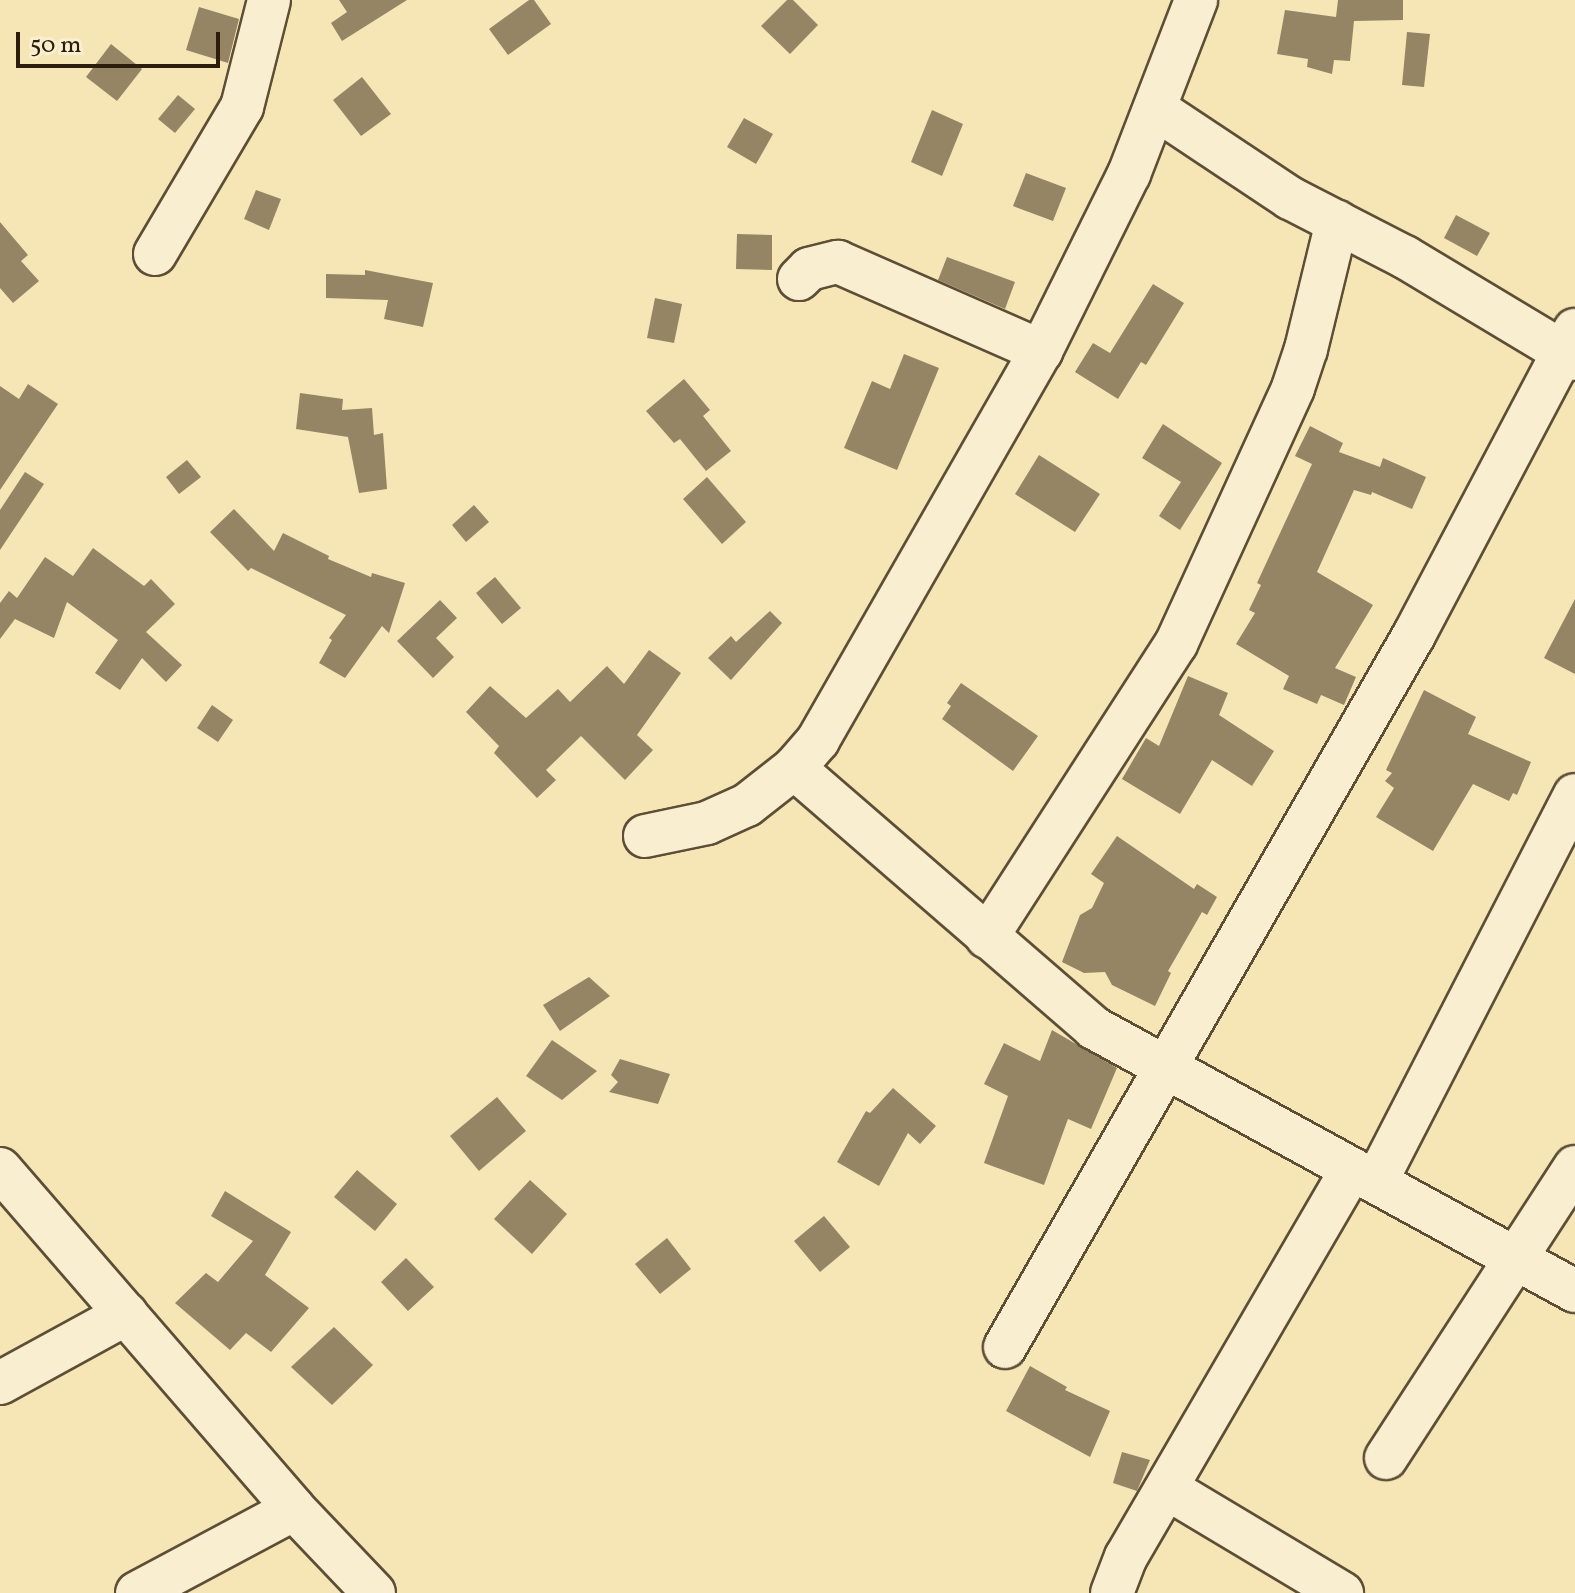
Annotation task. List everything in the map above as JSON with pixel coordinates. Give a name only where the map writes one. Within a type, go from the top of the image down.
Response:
[{"type":"street","points":[[155,254],[242,107],[269,0]]},
{"type":"street","points":[[645,836],[707,823],[747,805],[794,768],[818,740],[1041,351],[1129,174],[1196,0]]},
{"type":"street","points":[[1005,1347],[1414,635],[1571,347],[1290,198],[1156,109]]},
{"type":"street","points":[[987,937],[1176,644],[1293,388],[1306,349],[1337,222]]},
{"type":"street","points":[[799,279],[809,269],[838,262],[1041,351]]},
{"type":"street","points":[[794,768],[1094,1028],[1575,1291]]},
{"type":"street","points":[[1112,1593],[1126,1557],[1364,1175],[1575,795]]},
{"type":"street","points":[[1386,1458],[1575,1167]]},
{"type":"street","points":[[0,1169],[294,1509],[374,1593]]},
{"type":"street","points":[[0,1383],[126,1314]]},
{"type":"street","points":[[1168,1489],[1342,1593]]},
{"type":"street","points":[[137,1593],[294,1509]]},
{"type":"building","points":[[339,0],[407,0],[342,41],[331,23],[347,12]]},
{"type":"building","points":[[529,0],[534,0],[551,24],[508,55],[489,29]]},
{"type":"building","points":[[787,0],[793,0],[818,25],[790,54],[761,26]]},
{"type":"building","points":[[1338,0],[1403,0],[1403,20],[1354,21],[1350,61],[1334,60],[1332,74],[1307,67],[1308,59],[1277,54],[1285,10],[1336,17]]},
{"type":"building","points":[[199,7],[239,19],[228,63],[186,50]]},
{"type":"building","points":[[1407,32],[1430,34],[1424,87],[1402,85]]},
{"type":"building","points":[[111,44],[142,69],[117,101],[86,77]]},
{"type":"building","points":[[362,77],[391,114],[361,136],[333,100]]},
{"type":"building","points":[[178,95],[195,109],[175,133],[158,119]]},
{"type":"building","points":[[932,110],[963,124],[942,176],[911,162]]},
{"type":"building","points":[[744,118],[773,134],[756,164],[727,147]]},
{"type":"building","points":[[1026,173],[1066,188],[1053,221],[1013,206]]},
{"type":"building","points":[[256,190],[281,199],[269,230],[244,219]]},
{"type":"building","points":[[1456,215],[1490,233],[1477,256],[1444,238]]},
{"type":"building","points":[[0,222],[28,255],[21,261],[39,281],[13,303],[0,288]]},
{"type":"building","points":[[737,234],[772,235],[772,270],[736,269]]},
{"type":"building","points":[[947,257],[1015,282],[1005,309],[938,280]]},
{"type":"building","points":[[365,270],[433,283],[423,327],[384,319],[388,300],[326,298],[326,274],[365,275]]},
{"type":"building","points":[[1153,284],[1184,303],[1146,365],[1141,362],[1118,399],[1075,372],[1093,343],[1110,353]]},
{"type":"building","points":[[655,298],[682,304],[674,343],[647,338]]},
{"type":"building","points":[[904,354],[939,368],[897,470],[844,448],[872,381],[890,389]]},
{"type":"building","points":[[684,379],[710,410],[703,416],[731,451],[706,471],[680,439],[674,443],[646,411]]},
{"type":"building","points":[[28,384],[58,404],[0,490],[0,386],[19,399]]},
{"type":"building","points":[[300,393],[343,399],[342,410],[372,408],[374,435],[383,433],[387,489],[359,493],[348,437],[296,429]]},
{"type":"building","points":[[1163,424],[1222,463],[1180,530],[1159,516],[1181,482],[1142,458]]},
{"type":"building","points":[[1310,426],[1343,443],[1339,452],[1380,467],[1383,458],[1426,477],[1412,509],[1372,492],[1371,495],[1354,490],[1317,572],[1373,605],[1335,668],[1356,677],[1344,705],[1321,695],[1317,704],[1283,689],[1289,676],[1236,644],[1255,613],[1249,610],[1261,585],[1257,583],[1312,464],[1295,456]]},
{"type":"building","points":[[1039,455],[1100,494],[1075,532],[1015,494]]},
{"type":"building","points":[[187,460],[201,477],[179,494],[166,477]]},
{"type":"building","points":[[25,472],[44,484],[0,550],[0,510]]},
{"type":"building","points":[[707,477],[746,522],[722,544],[683,499]]},
{"type":"building","points":[[474,505],[489,522],[466,542],[452,525]]},
{"type":"building","points":[[234,509],[274,551],[283,533],[329,556],[328,559],[371,577],[372,573],[405,583],[389,633],[382,626],[345,678],[319,663],[332,640],[329,638],[346,615],[251,568],[248,571],[210,532]]},
{"type":"building","points":[[93,548],[144,586],[151,579],[175,604],[146,632],[182,665],[166,682],[142,658],[120,690],[95,673],[118,640],[67,602],[54,638],[15,619],[0,639],[0,603],[9,591],[17,598],[45,557],[73,576]]},
{"type":"building","points":[[495,577],[521,608],[502,624],[476,593]]},
{"type":"building","points":[[1575,599],[1575,674],[1544,658]]},
{"type":"building","points":[[440,600],[457,618],[436,638],[454,657],[433,678],[397,641]]},
{"type":"building","points":[[770,611],[782,623],[731,680],[708,658],[731,636],[736,642]]},
{"type":"building","points":[[649,650],[681,673],[637,735],[653,750],[625,780],[581,736],[546,770],[556,780],[537,798],[494,753],[499,746],[466,712],[490,686],[526,718],[558,689],[570,702],[607,666],[624,684]]},
{"type":"building","points":[[1188,676],[1228,693],[1219,715],[1274,751],[1252,786],[1212,760],[1180,814],[1122,779],[1146,738],[1159,746]]},
{"type":"building","points":[[961,683],[1038,736],[1013,771],[942,719],[951,706],[947,703]]},
{"type":"building","points":[[1424,690],[1476,717],[1468,734],[1531,762],[1517,795],[1513,793],[1509,801],[1473,784],[1433,851],[1376,817],[1394,788],[1385,781],[1392,773],[1386,770]]},
{"type":"building","points":[[212,705],[233,720],[218,742],[197,728]]},
{"type":"building","points":[[1117,836],[1194,889],[1197,884],[1217,897],[1207,915],[1202,912],[1168,971],[1171,973],[1155,1006],[1112,985],[1105,972],[1084,973],[1062,962],[1080,915],[1092,908],[1104,883],[1091,874]]},
{"type":"building","points":[[589,977],[610,996],[560,1031],[543,1005]]},
{"type":"building","points":[[1052,1030],[1117,1068],[1091,1129],[1068,1119],[1044,1185],[984,1163],[1008,1096],[984,1084],[1004,1043],[1040,1061]]},
{"type":"building","points":[[552,1040],[597,1071],[562,1100],[526,1076]]},
{"type":"building","points":[[620,1059],[670,1074],[658,1104],[609,1092],[618,1082],[611,1075]]},
{"type":"building","points":[[893,1088],[936,1126],[920,1144],[908,1133],[879,1186],[837,1162],[866,1111],[870,1113]]},
{"type":"building","points":[[497,1097],[526,1131],[479,1171],[450,1136]]},
{"type":"building","points":[[357,1170],[397,1204],[375,1231],[334,1197]]},
{"type":"building","points":[[530,1180],[567,1214],[532,1254],[494,1219]]},
{"type":"building","points":[[225,1191],[291,1232],[265,1275],[309,1308],[271,1352],[246,1333],[230,1350],[175,1303],[206,1273],[218,1282],[253,1241],[211,1216]]},
{"type":"building","points":[[824,1216],[850,1247],[820,1272],[794,1241]]},
{"type":"building","points":[[667,1238],[691,1269],[660,1294],[635,1264]]},
{"type":"building","points":[[406,1258],[434,1287],[408,1311],[381,1282]]},
{"type":"building","points":[[334,1327],[373,1365],[332,1405],[291,1367]]},
{"type":"building","points":[[1030,1366],[1067,1387],[1065,1390],[1110,1411],[1090,1457],[1006,1411]]},
{"type":"building","points":[[1122,1452],[1150,1460],[1137,1491],[1113,1483]]}]
